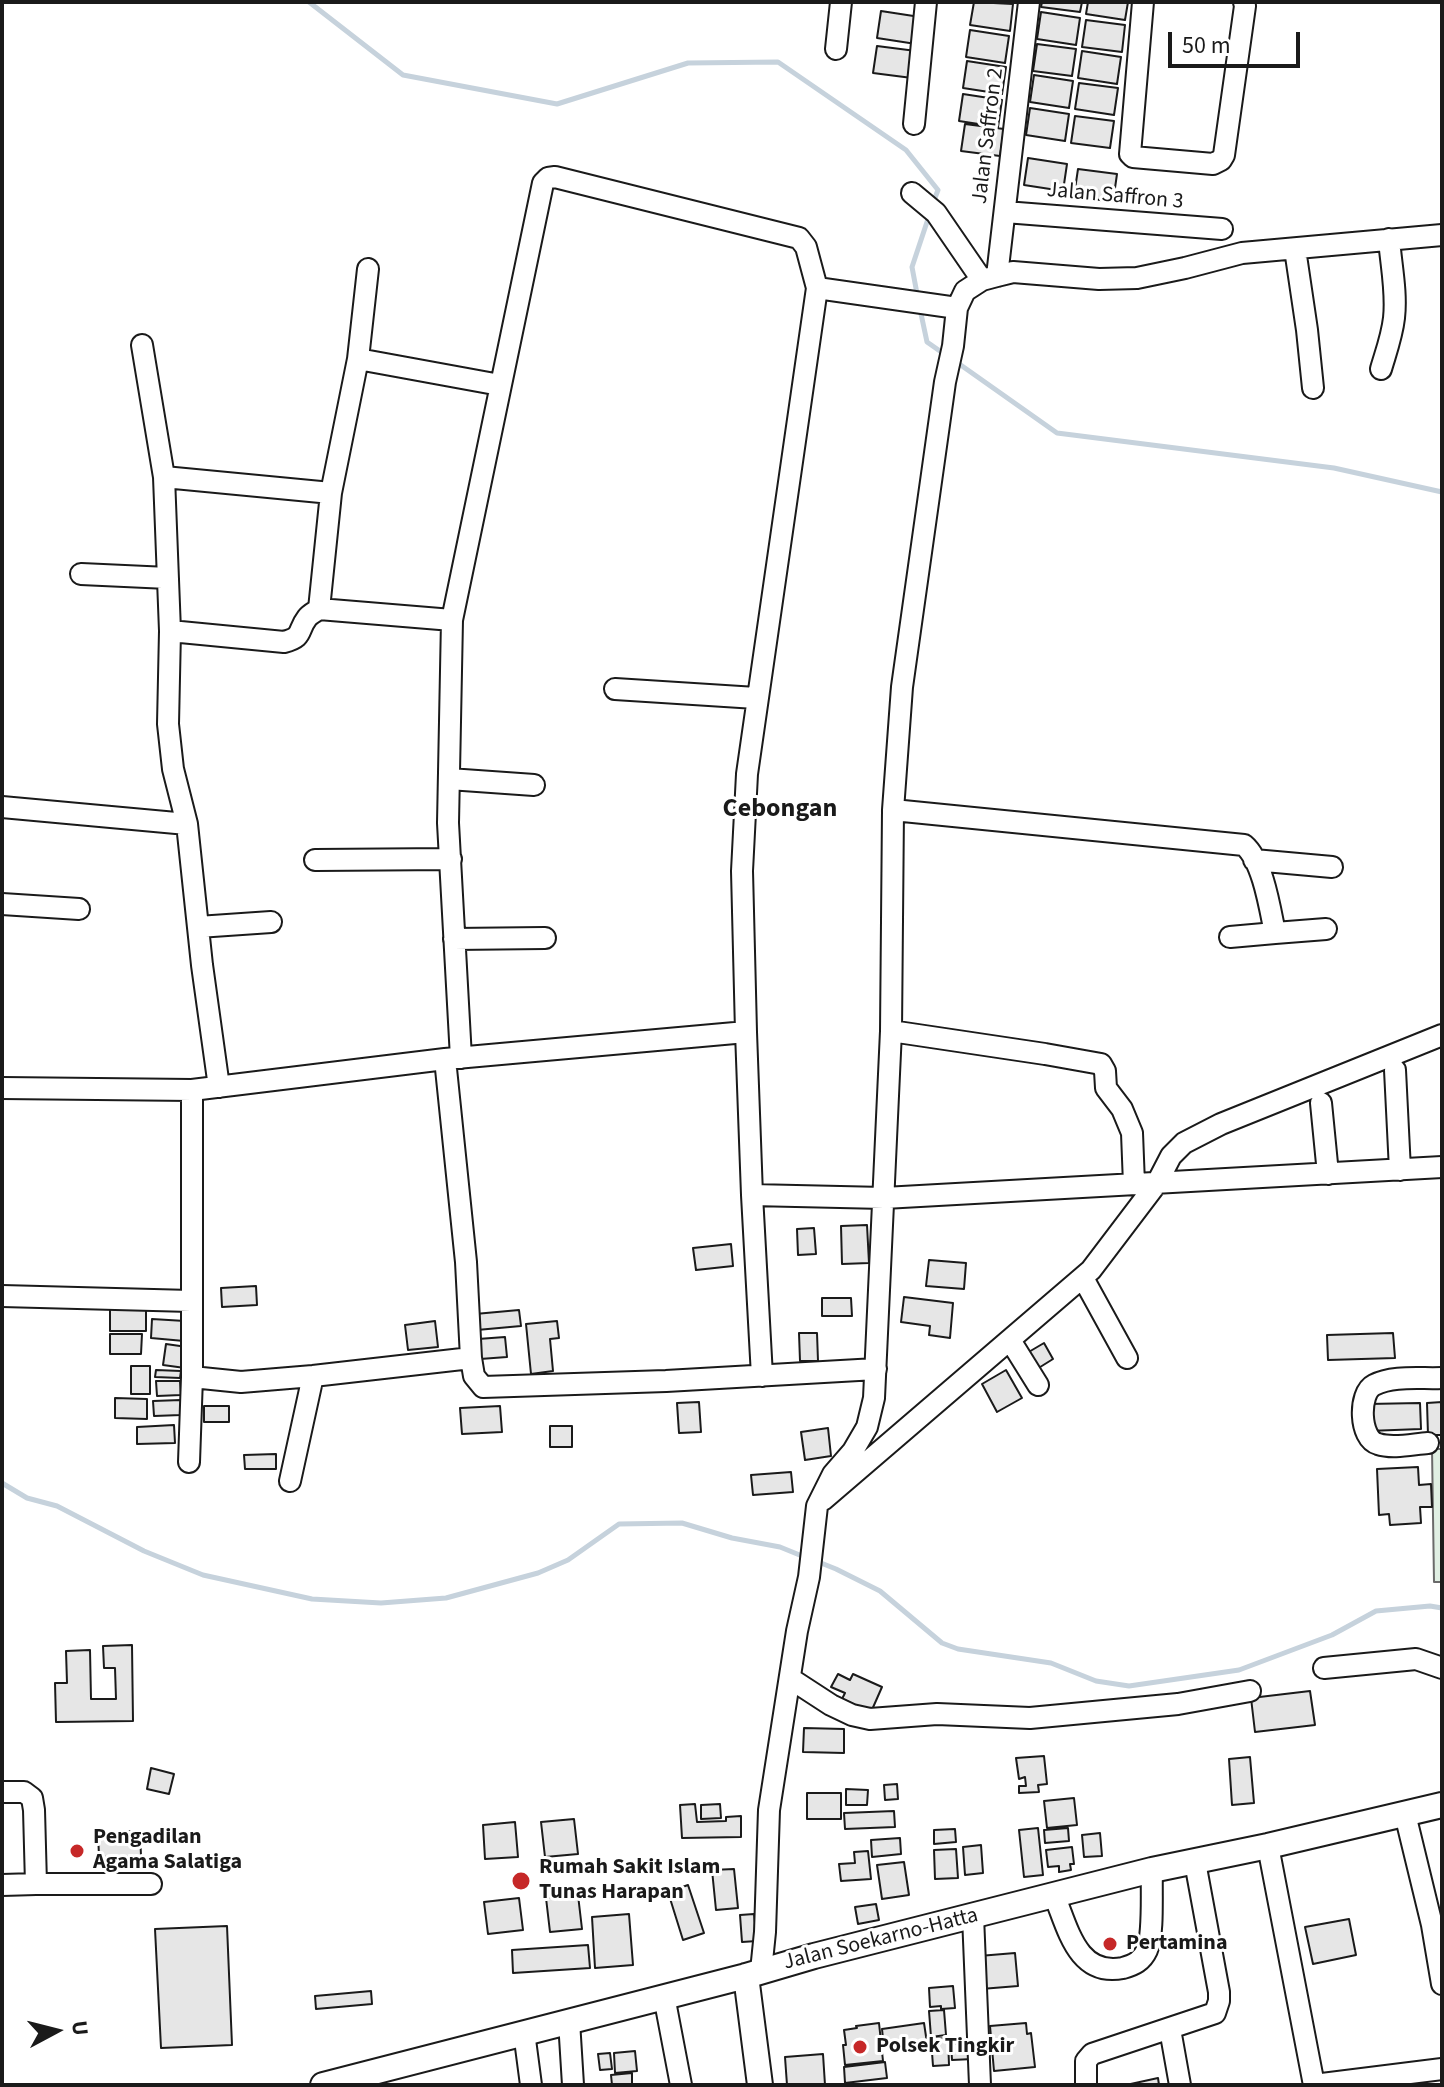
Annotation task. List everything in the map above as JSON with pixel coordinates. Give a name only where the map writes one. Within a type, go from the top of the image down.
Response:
[{"type":"main road","name":"Jalan Soekarno-Hatta","points":[[323,2085],[1152,1870],[1442,1805]]},
{"type":"main road","points":[[753,1973],[760,2085]]},
{"type":"street","points":[[836,49],[841,2]]},
{"type":"street","points":[[914,124],[926,2]]},
{"type":"street","name":"Jalan Saffron 2","points":[[989,278],[1005,212],[1029,2]]},
{"type":"street","points":[[1143,2],[1130,152],[1133,157],[1213,164],[1223,158],[1244,2]]},
{"type":"street","points":[[762,1376],[752,1195],[742,871],[747,774],[756,698],[774,599],[817,288],[806,247],[799,238],[555,177],[548,178],[543,183],[452,620],[448,823],[454,939],[453,1059],[474,1376],[483,1387],[762,1376],[876,1369]]},
{"type":"street","points":[[923,202],[989,278]]},
{"type":"street","name":"Jalan Saffron 3","points":[[1005,212],[1222,229]]},
{"type":"street","points":[[753,1973],[765,1932],[769,1810],[797,1631],[809,1577],[817,1506],[833,1474],[853,1451],[867,1427],[874,1398],[891,1031],[893,810],[902,687],[957,308],[965,291],[989,278],[1013,272],[1099,279],[1137,278],[1242,253],[1442,235]]},
{"type":"street","points":[[1381,369],[1394,317],[1389,239]]},
{"type":"street","points":[[1295,249],[1313,388]]},
{"type":"street","points":[[319,609],[331,493],[358,359],[368,269]]},
{"type":"street","points":[[817,288],[957,308]]},
{"type":"street","points":[[142,345],[164,477],[170,631],[168,724],[173,769],[187,824],[219,1087]]},
{"type":"street","points":[[358,359],[500,385]]},
{"type":"street","points":[[164,477],[331,493]]},
{"type":"street","points":[[81,574],[168,578]]},
{"type":"street","points":[[170,631],[284,642],[295,639],[307,618],[319,609],[452,620]]},
{"type":"street","points":[[615,689],[756,698]]},
{"type":"street","points":[[449,779],[534,785]]},
{"type":"street","points":[[2,807],[187,824]]},
{"type":"street","points":[[893,810],[1244,845],[1251,851],[1266,889],[1275,933]]},
{"type":"street","points":[[315,860],[451,859]]},
{"type":"street","points":[[1254,860],[1332,867]]},
{"type":"street","points":[[2,904],[79,909]]},
{"type":"street","points":[[198,927],[271,922]]},
{"type":"street","points":[[1230,937],[1326,929]]},
{"type":"street","points":[[454,939],[545,938]]},
{"type":"street","points":[[891,1031],[1101,1064],[1105,1071],[1106,1088],[1122,1109],[1132,1133],[1134,1184]]},
{"type":"street","points":[[2,1088],[192,1090],[453,1059],[746,1032]]},
{"type":"street","points":[[817,1506],[1083,1278],[1099,1261],[1157,1183],[1171,1156],[1184,1143],[1221,1124],[1442,1035]]},
{"type":"street","points":[[1395,1070],[1400,1170]]},
{"type":"street","points":[[189,1462],[192,1090]]},
{"type":"street","points":[[1321,1103],[1328,1174]]},
{"type":"street","points":[[752,1195],[884,1198],[1442,1167]]},
{"type":"street","points":[[1083,1278],[1127,1358]]},
{"type":"street","points":[[2,1296],[191,1301]]},
{"type":"street","points":[[1010,1340],[1038,1385]]},
{"type":"street","points":[[192,1377],[241,1382],[471,1358]]},
{"type":"street","points":[[290,1481],[313,1376]]},
{"type":"street","points":[[1428,1443],[1389,1445],[1372,1441],[1363,1417],[1366,1392],[1373,1385],[1393,1379],[1442,1378]]},
{"type":"street","points":[[1324,1668],[1416,1659],[1442,1668]]},
{"type":"street","points":[[791,1679],[831,1705],[870,1719],[937,1714],[1030,1718],[1178,1704],[1250,1691]]},
{"type":"street","points":[[2,1792],[24,1792],[32,1798],[36,1884]]},
{"type":"street","points":[[1405,1814],[1432,1925],[1442,1984]]},
{"type":"street","points":[[1268,1846],[1314,2085],[1442,2069]]},
{"type":"street","points":[[1086,2085],[1086,2061],[1092,2054],[1214,2015],[1219,2001],[1195,1862]]},
{"type":"street","points":[[1054,1895],[1077,1949],[1085,1959],[1098,1967],[1121,1968],[1138,1963],[1148,1948],[1152,1870]]},
{"type":"street","points":[[2,1885],[151,1884]]},
{"type":"street","points":[[973,1916],[980,2085]]},
{"type":"street","points":[[664,1996],[681,2085]]},
{"type":"street","points":[[569,2021],[573,2085]]},
{"type":"street","points":[[1170,2029],[1180,2085]]},
{"type":"street","points":[[524,2032],[531,2085]]},
{"type":"green space","points":[[1432,1449],[1442,1449],[1442,1582],[1434,1582]]},
{"type":"building","points":[[974,2],[1013,4],[1010,31],[970,25]]},
{"type":"building","points":[[1042,2],[1082,2],[1080,12],[1041,7]]},
{"type":"building","points":[[1088,2],[1128,2],[1125,20],[1086,14]]},
{"type":"building","points":[[881,11],[920,17],[916,44],[877,38]]},
{"type":"building","points":[[1041,12],[1080,18],[1076,45],[1037,39]]},
{"type":"building","points":[[1086,20],[1125,25],[1122,52],[1082,47]]},
{"type":"building","points":[[970,30],[1009,36],[1005,63],[966,57]]},
{"type":"building","points":[[1037,44],[1076,49],[1072,76],[1033,71]]},
{"type":"building","points":[[877,46],[916,51],[912,78],[873,73]]},
{"type":"building","points":[[1082,51],[1121,57],[1117,84],[1078,78]]},
{"type":"building","points":[[967,61],[1006,67],[1002,94],[963,88]]},
{"type":"building","points":[[1034,75],[1073,81],[1069,108],[1030,102]]},
{"type":"building","points":[[1079,83],[1118,88],[1114,115],[1075,109]]},
{"type":"building","points":[[963,94],[1002,100],[998,127],[959,121]]},
{"type":"building","points":[[1030,108],[1069,114],[1065,141],[1026,135]]},
{"type":"building","points":[[1075,116],[1114,121],[1110,148],[1071,143]]},
{"type":"building","points":[[965,124],[1004,129],[1000,156],[961,151]]},
{"type":"building","points":[[1028,158],[1067,164],[1063,191],[1024,185]]},
{"type":"building","points":[[1078,169],[1117,174],[1113,202],[1074,196]]},
{"type":"building","points":[[867,1225],[869,1263],[842,1264],[841,1226]]},
{"type":"building","points":[[814,1228],[816,1254],[798,1255],[797,1229]]},
{"type":"building","points":[[731,1244],[733,1266],[696,1270],[693,1248]]},
{"type":"building","points":[[929,1260],[966,1263],[964,1289],[926,1286]]},
{"type":"building","points":[[256,1286],[257,1305],[222,1307],[221,1288]]},
{"type":"building","points":[[904,1297],[953,1303],[950,1338],[929,1335],[930,1326],[901,1322]]},
{"type":"building","points":[[822,1298],[851,1298],[852,1316],[822,1316]]},
{"type":"building","points":[[110,1309],[146,1309],[146,1331],[110,1331]]},
{"type":"building","points":[[519,1310],[521,1326],[477,1330],[475,1314]]},
{"type":"building","points":[[152,1319],[185,1321],[184,1341],[151,1338]]},
{"type":"building","points":[[435,1321],[438,1347],[408,1350],[405,1325]]},
{"type":"building","points":[[557,1321],[559,1338],[550,1339],[553,1371],[531,1374],[526,1324]]},
{"type":"building","points":[[799,1333],[817,1333],[818,1361],[800,1361]]},
{"type":"building","points":[[1393,1333],[1395,1358],[1328,1360],[1327,1335]]},
{"type":"building","points":[[110,1334],[142,1334],[141,1354],[110,1354]]},
{"type":"building","points":[[505,1337],[507,1357],[480,1359],[478,1339]]},
{"type":"building","points":[[1044,1343],[1053,1359],[1037,1369],[1027,1353]]},
{"type":"building","points":[[166,1344],[187,1347],[185,1368],[163,1365]]},
{"type":"building","points":[[131,1366],[150,1366],[150,1394],[131,1394]]},
{"type":"building","points":[[156,1370],[181,1371],[180,1378],[155,1377]]},
{"type":"building","points":[[1006,1370],[1022,1398],[997,1412],[982,1384]]},
{"type":"building","points":[[156,1381],[180,1381],[181,1395],[157,1396]]},
{"type":"building","points":[[115,1398],[147,1399],[147,1419],[115,1418]]},
{"type":"building","points":[[181,1400],[181,1415],[154,1416],[153,1401]]},
{"type":"building","points":[[699,1402],[701,1432],[679,1433],[677,1403]]},
{"type":"building","points":[[1442,1402],[1442,1435],[1428,1435],[1427,1403]]},
{"type":"building","points":[[1420,1403],[1421,1429],[1368,1431],[1368,1404]]},
{"type":"building","points":[[204,1406],[229,1406],[229,1422],[204,1422]]},
{"type":"building","points":[[500,1406],[502,1432],[462,1434],[460,1408]]},
{"type":"building","points":[[174,1425],[175,1443],[137,1444],[137,1427]]},
{"type":"building","points":[[550,1426],[572,1426],[572,1447],[550,1447]]},
{"type":"building","points":[[828,1428],[831,1456],[805,1460],[801,1432]]},
{"type":"building","points":[[276,1454],[276,1469],[245,1469],[244,1455]]},
{"type":"building","points":[[1418,1467],[1419,1485],[1431,1484],[1432,1507],[1420,1507],[1421,1523],[1390,1525],[1389,1514],[1379,1515],[1377,1469]]},
{"type":"building","points":[[791,1472],[793,1492],[753,1495],[751,1475]]},
{"type":"building","points":[[132,1645],[133,1721],[56,1722],[55,1683],[67,1683],[66,1651],[90,1650],[91,1699],[116,1699],[115,1668],[104,1668],[103,1646]]},
{"type":"building","points":[[838,1674],[850,1680],[853,1674],[882,1687],[871,1712],[842,1699],[845,1693],[831,1687]]},
{"type":"building","points":[[1310,1691],[1315,1725],[1255,1732],[1251,1698]]},
{"type":"building","points":[[804,1728],[844,1729],[844,1753],[803,1752]]},
{"type":"building","points":[[1044,1756],[1047,1784],[1038,1785],[1039,1792],[1019,1793],[1019,1786],[1026,1786],[1025,1777],[1019,1779],[1016,1758]]},
{"type":"building","points":[[1250,1757],[1254,1803],[1232,1805],[1229,1759]]},
{"type":"building","points":[[151,1768],[174,1774],[169,1794],[147,1789]]},
{"type":"building","points":[[897,1784],[898,1799],[885,1800],[884,1785]]},
{"type":"building","points":[[846,1789],[868,1790],[867,1805],[846,1805]]},
{"type":"building","points":[[807,1793],[841,1793],[841,1819],[807,1819]]},
{"type":"building","points":[[1074,1798],[1077,1825],[1047,1828],[1044,1801]]},
{"type":"building","points":[[695,1804],[697,1822],[726,1821],[726,1817],[741,1816],[741,1837],[682,1838],[680,1805]]},
{"type":"building","points":[[720,1804],[721,1818],[701,1819],[701,1805]]},
{"type":"building","points":[[894,1811],[895,1827],[845,1829],[844,1813]]},
{"type":"building","points":[[574,1819],[578,1854],[545,1857],[541,1822]]},
{"type":"building","points":[[515,1822],[518,1857],[485,1859],[483,1825]]},
{"type":"building","points":[[1038,1828],[1043,1875],[1024,1877],[1019,1830]]},
{"type":"building","points":[[1068,1828],[1069,1841],[1045,1843],[1044,1830]]},
{"type":"building","points":[[955,1829],[956,1842],[934,1844],[934,1830]]},
{"type":"building","points":[[140,1831],[141,1856],[99,1857],[98,1832]]},
{"type":"building","points":[[1100,1833],[1102,1856],[1084,1857],[1082,1835]]},
{"type":"building","points":[[900,1838],[901,1854],[872,1857],[871,1840]]},
{"type":"building","points":[[981,1845],[983,1873],[965,1875],[963,1847]]},
{"type":"building","points":[[1072,1847],[1074,1864],[1070,1864],[1071,1870],[1059,1872],[1059,1866],[1048,1867],[1046,1850]]},
{"type":"building","points":[[956,1849],[958,1878],[935,1879],[934,1850]]},
{"type":"building","points":[[868,1851],[871,1879],[841,1881],[839,1864],[855,1863],[854,1852]]},
{"type":"building","points":[[904,1862],[909,1895],[882,1899],[877,1865]]},
{"type":"building","points":[[734,1869],[738,1908],[716,1910],[712,1870]]},
{"type":"building","points":[[688,1885],[704,1933],[683,1940],[668,1892]]},
{"type":"building","points":[[578,1895],[582,1929],[550,1932],[546,1898]]},
{"type":"building","points":[[519,1898],[523,1930],[488,1934],[484,1902]]},
{"type":"building","points":[[876,1904],[879,1920],[858,1924],[855,1907]]},
{"type":"building","points":[[629,1914],[633,1965],[595,1968],[592,1917]]},
{"type":"building","points":[[754,1914],[757,1941],[742,1942],[740,1915]]},
{"type":"building","points":[[1349,1919],[1356,1955],[1313,1964],[1305,1927]]},
{"type":"building","points":[[227,1926],[232,2045],[161,2048],[155,1929]]},
{"type":"building","points":[[588,1945],[590,1968],[513,1973],[512,1950]]},
{"type":"building","points":[[1015,1953],[1018,1986],[981,1989],[979,1956]]},
{"type":"building","points":[[953,1986],[955,2008],[930,2007],[929,1988]]},
{"type":"building","points":[[371,1991],[372,2004],[316,2009],[315,1996]]},
{"type":"building","points":[[944,2010],[946,2035],[931,2037],[929,2011]]},
{"type":"building","points":[[879,2023],[883,2061],[845,2065],[844,2030]]},
{"type":"building","points":[[924,2023],[927,2043],[890,2043],[891,2047],[884,2048],[882,2029]]},
{"type":"building","points":[[1026,2023],[1027,2034],[1031,2033],[1035,2067],[994,2071],[990,2026]]},
{"type":"building","points":[[948,2038],[949,2065],[933,2066],[931,2039]]},
{"type":"building","points":[[972,2043],[973,2059],[952,2060],[951,2044]]},
{"type":"building","points":[[635,2051],[637,2071],[615,2073],[614,2053]]},
{"type":"building","points":[[610,2053],[612,2069],[600,2070],[598,2054]]},
{"type":"building","points":[[823,2054],[825,2085],[787,2085],[785,2057]]},
{"type":"building","points":[[885,2062],[887,2078],[845,2083],[844,2067]]},
{"type":"building","points":[[632,2073],[632,2085],[612,2085],[611,2075]]},
{"type":"building","points":[[1158,2078],[1159,2085],[1126,2085]]},
{"type":"waterway","points":[[309,2],[403,75],[557,104],[688,63],[778,62],[906,150],[938,190],[933,203]]},
{"type":"waterway","points":[[918,299],[912,267],[929,216]]},
{"type":"waterway","points":[[920,309],[927,342],[947,356]]},
{"type":"waterway","points":[[955,361],[1057,433],[1334,468],[1442,492]]},
{"type":"waterway","points":[[2,1483],[27,1498],[57,1506],[144,1551],[203,1575],[312,1599],[381,1603],[446,1598],[538,1573],[568,1560],[619,1524],[682,1523],[732,1538],[780,1547],[807,1558]]},
{"type":"waterway","points":[[816,1561],[880,1591],[942,1643],[958,1649],[1051,1663],[1096,1681],[1129,1686],[1239,1670],[1332,1635],[1376,1611],[1430,1606],[1442,1608]]},
{"type":"place","name":"Pengadilan Agama Salatiga","points":[[77,1851]]},
{"type":"place","name":"Rumah Sakit Islam Tunas Harapan","points":[[521,1881]]},
{"type":"place","name":"Pertamina","points":[[1110,1944]]},
{"type":"place","name":"Polsek Tingkir","points":[[860,2047]]},
{"type":"district","name":"Cebongan","points":[[780,810]]}]
